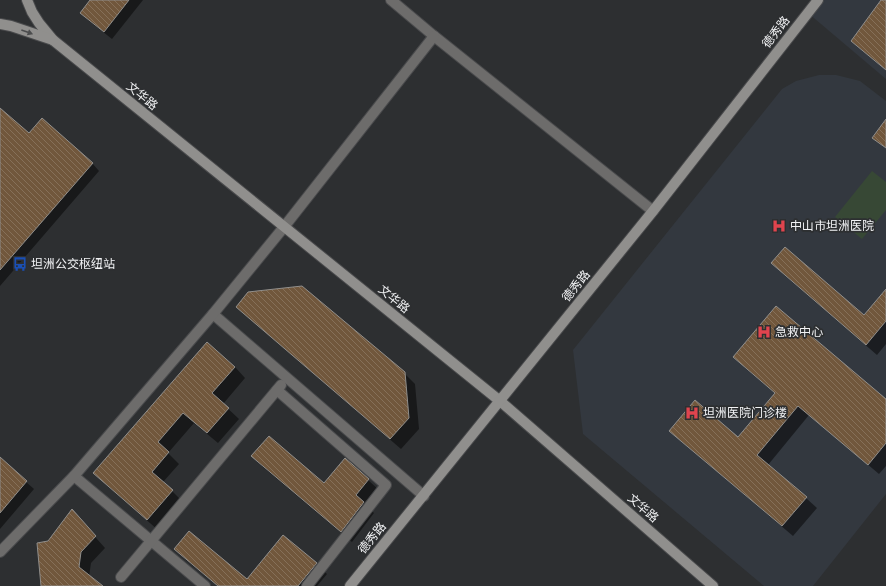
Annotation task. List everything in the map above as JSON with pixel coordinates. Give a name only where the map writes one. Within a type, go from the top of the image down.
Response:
[{"type":"street","points":[[27,0],[39,23],[53,40]]},
{"type":"street","points":[[391,0],[653,211]]},
{"type":"street","name":"德秀路","points":[[350,586],[653,211],[818,0]]},
{"type":"street","points":[[0,24],[11,26],[53,40]]},
{"type":"street","points":[[0,552],[74,476],[212,314],[284,227],[434,36]]},
{"type":"street","name":"文华路","points":[[53,40],[500,401],[713,586]]},
{"type":"street","points":[[212,314],[424,496]]},
{"type":"street","points":[[121,577],[286,378]]},
{"type":"street","points":[[277,390],[386,485],[307,586]]},
{"type":"street","points":[[74,476],[205,586]]},
{"type":"shaded area","points":[[818,0],[886,0],[886,79],[808,13]]},
{"type":"shaded area","name":"中山市坦洲医院","points":[[819,75],[836,75],[860,81],[886,101],[886,494],[813,586],[764,586],[583,434],[573,350],[782,89],[796,81]]},
{"type":"green space","points":[[872,171],[886,182],[886,210],[862,239],[835,217]]},
{"type":"building","points":[[90,0],[129,0],[104,32],[80,13]]},
{"type":"building","points":[[881,0],[886,0],[886,70],[851,41]]},
{"type":"building","points":[[0,108],[29,133],[42,118],[93,163],[0,270]]},
{"type":"building","points":[[886,119],[886,148],[872,138]]},
{"type":"building","points":[[785,247],[864,315],[886,289],[886,321],[866,345],[771,263]]},
{"type":"building","points":[[302,286],[405,372],[409,418],[390,439],[236,307],[248,292]]},
{"type":"building","points":[[776,306],[886,399],[886,443],[868,465],[798,406],[757,455],[807,497],[782,526],[669,431],[695,400],[738,437],[775,393],[733,357]]},
{"type":"building","points":[[207,342],[235,367],[212,393],[229,408],[207,433],[183,413],[158,442],[169,452],[152,472],[173,490],[147,520],[93,473]]},
{"type":"building","points":[[269,436],[324,483],[345,458],[369,479],[356,495],[364,502],[341,532],[251,456]]},
{"type":"building","points":[[0,457],[27,481],[0,513]]},
{"type":"building","points":[[72,509],[96,536],[81,552],[79,567],[103,586],[41,586],[37,543],[48,541]]},
{"type":"building","points":[[189,531],[247,579],[283,535],[317,563],[298,586],[218,586],[174,549]]},
{"type":"place","name":"中山市坦洲医院","points":[[779,226]]},
{"type":"place","name":"坦洲公交枢纽站","points":[[20,264]]},
{"type":"place","name":"急救中心","points":[[764,332]]},
{"type":"place","name":"坦洲医院门诊楼","points":[[692,413]]}]
